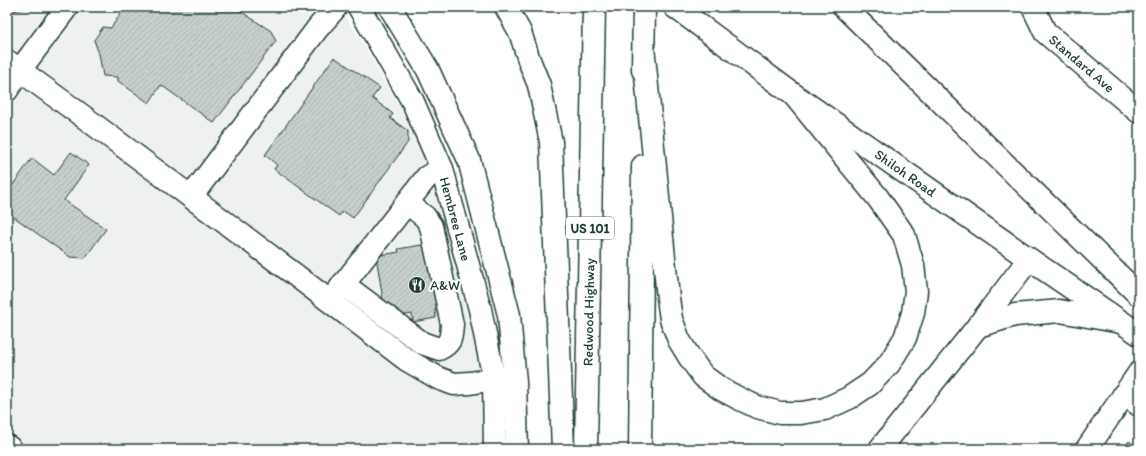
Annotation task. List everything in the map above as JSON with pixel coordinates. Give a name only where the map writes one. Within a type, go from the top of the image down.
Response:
[{"type":"main road","points":[[7,90],[13,65],[67,7]]},
{"type":"main road","points":[[192,197],[316,29],[336,7]]},
{"type":"main road","name":"Hembree Lane","points":[[358,7],[413,102],[442,168],[480,309],[494,379],[495,449]]},
{"type":"main road","name":"Hembree Lane","points":[[390,7],[428,70],[469,160],[509,315],[516,382],[517,449]]},
{"type":"main road","points":[[506,7],[520,32],[539,85],[551,142],[563,449]]},
{"type":"main road","name":"Redwood Highway","points":[[586,449],[594,7]]},
{"type":"main road","points":[[640,449],[644,7]]},
{"type":"main road","name":"Shiloh Road","points":[[675,7],[794,95],[1029,260],[1139,334]]},
{"type":"main road","points":[[844,7],[1139,295]]},
{"type":"main road","name":"Standard Ave","points":[[1033,7],[1045,32],[1139,112]]},
{"type":"main road","points":[[644,56],[668,298],[671,318],[679,340],[690,358],[704,376],[715,384],[738,398],[757,407],[780,413],[801,413],[825,409],[849,398],[870,384],[890,364],[905,338],[913,312],[916,291],[913,266],[904,235],[878,198],[794,95]]},
{"type":"main road","points":[[13,65],[192,197],[337,293],[422,343],[439,349],[446,346],[451,339],[452,324],[431,226],[425,218],[407,203]]},
{"type":"main road","points":[[337,293],[427,177],[442,168]]},
{"type":"main road","points":[[880,449],[1029,260]]},
{"type":"main road","points":[[337,293],[407,360],[438,378],[454,384],[494,379]]},
{"type":"main road","points":[[978,326],[1015,315],[1060,311],[1121,322]]},
{"type":"main road","points":[[1087,449],[1132,400],[1139,372]]},
{"type":"main road","points":[[7,446],[11,449]]},
{"type":"shaded area","points":[[7,7],[339,7],[358,35],[419,140],[449,220],[488,399],[487,449],[7,449]]},
{"type":"building","points":[[7,7],[29,7],[7,12]]},
{"type":"building","points":[[125,7],[234,7],[271,31],[276,41],[214,123],[161,85],[149,103],[118,81],[118,77],[103,76],[99,54],[94,40],[103,27],[111,28]]},
{"type":"building","points":[[334,57],[380,88],[372,98],[393,114],[390,118],[408,131],[408,142],[353,218],[343,211],[339,216],[274,169],[277,165],[265,155]]},
{"type":"building","points":[[71,152],[89,165],[64,200],[106,229],[85,258],[70,257],[7,212],[7,193],[32,158],[54,175]]},
{"type":"building","name":"A&W","points":[[427,244],[445,307],[435,309],[436,318],[413,322],[412,314],[394,317],[385,312],[376,256],[399,252],[398,249]]},
{"type":"building","points":[[1129,441],[1139,448],[1139,449],[1123,449]]},
{"type":"place","name":"A&W","points":[[417,285]]}]
